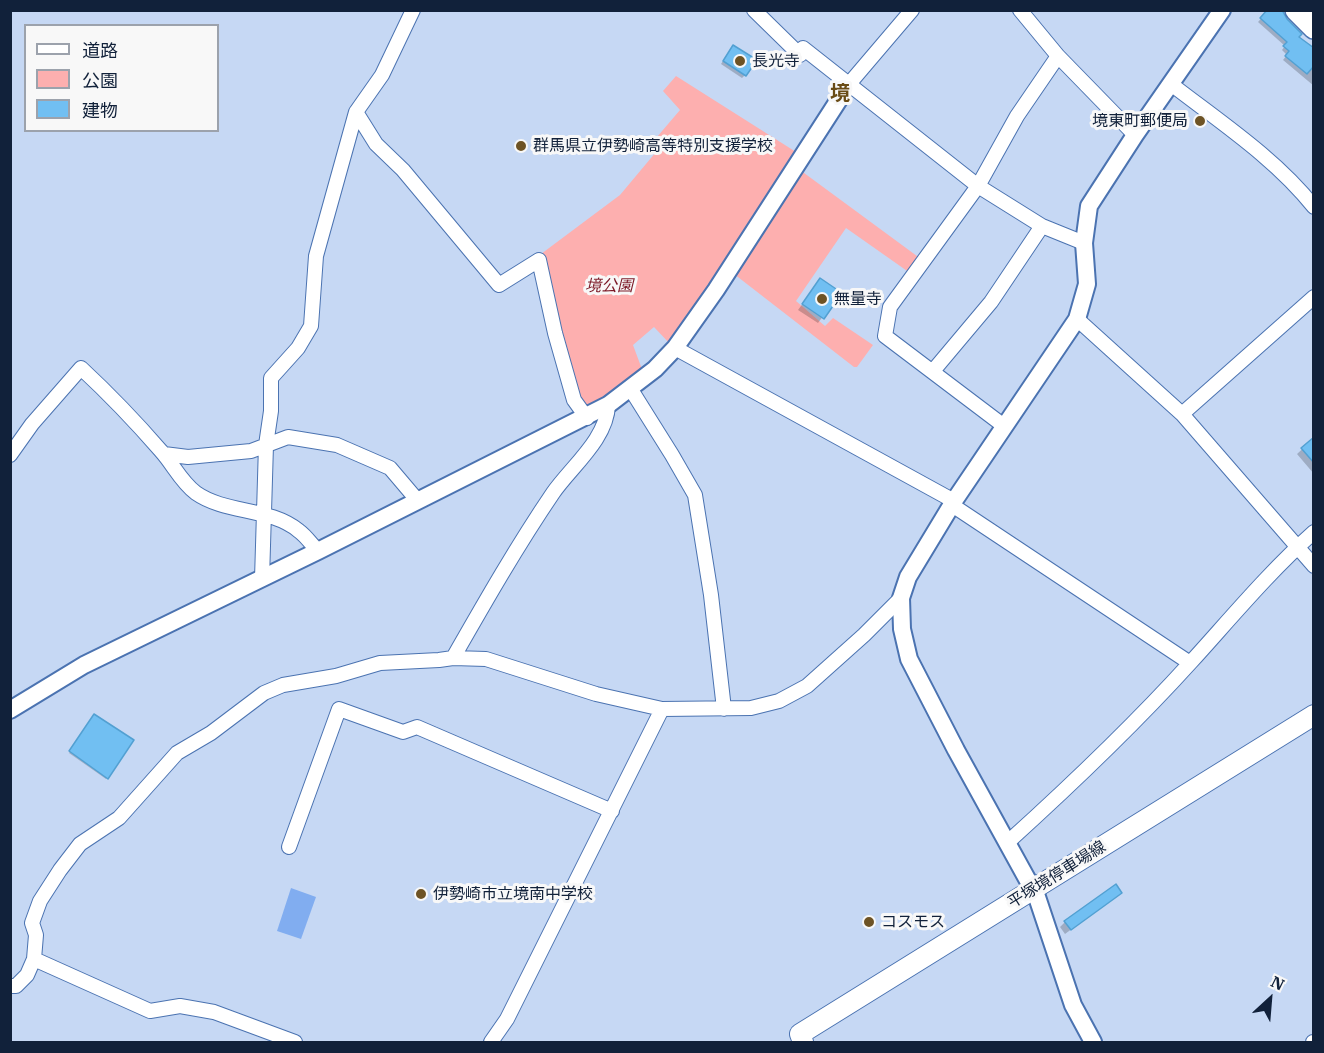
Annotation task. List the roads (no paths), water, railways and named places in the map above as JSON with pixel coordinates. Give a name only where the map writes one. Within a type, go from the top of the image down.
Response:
[{"type":"main road","points":[[1296,10],[1314,28]]},
{"type":"main road","name":"平塚境停車場線","points":[[797,1040],[1314,715]]},
{"type":"street","points":[[262,579],[266,445],[271,411],[271,378],[298,348],[311,326],[316,256],[356,112],[382,75],[413,10]]},
{"type":"street","points":[[754,10],[800,55],[803,48],[978,186],[1042,226],[1084,243]]},
{"type":"street","points":[[10,710],[84,665],[587,418],[655,369],[675,348],[716,290],[849,84],[912,10]]},
{"type":"street","points":[[1020,10],[1058,56],[1135,135]]},
{"type":"street","points":[[1093,1042],[1073,1005],[1033,890],[909,659],[902,630],[901,598],[908,577],[953,503],[1077,319],[1087,284],[1084,243],[1089,206],[1135,135],[1222,10]]},
{"type":"street","points":[[1004,426],[885,336],[890,307],[978,186],[1017,116],[1058,56]]},
{"type":"street","points":[[1171,84],[1278,169],[1314,207]]},
{"type":"street","points":[[356,112],[376,144],[403,170],[499,285],[539,260],[555,333],[574,400],[587,418]]},
{"type":"street","points":[[933,372],[991,302],[1042,226]]},
{"type":"street","points":[[1182,414],[1314,297]]},
{"type":"street","points":[[1077,319],[1182,414],[1314,566]]},
{"type":"street","points":[[675,348],[953,503],[1190,663]]},
{"type":"street","points":[[10,455],[32,424],[81,368],[122,406],[164,454],[185,484],[211,501],[285,522],[300,531],[318,551]]},
{"type":"street","points":[[630,388],[695,495],[711,595],[724,709]]},
{"type":"street","points":[[453,658],[502,573],[554,491],[587,453],[608,417],[608,405]]},
{"type":"street","points":[[164,454],[188,457],[251,451],[288,437],[337,445],[390,468],[418,501]]},
{"type":"street","points":[[1008,842],[1083,774],[1297,547],[1314,532]]},
{"type":"street","points":[[10,986],[16,986],[27,975],[34,959],[36,935],[32,923],[40,901],[80,844],[119,818],[177,753],[211,733],[264,693],[283,685],[336,676],[380,663],[453,658],[486,659],[596,694],[662,709],[751,708],[770,703],[807,686],[901,598]]},
{"type":"street","points":[[289,847],[339,709],[403,732],[417,727],[612,811]]},
{"type":"street","points":[[491,1042],[507,1019],[662,709]]},
{"type":"street","points":[[34,959],[150,1011],[180,1006],[214,1012],[295,1042]]},
{"type":"water","points":[[291,888],[316,897],[301,939],[277,931]]},
{"type":"place","name":"長光寺","points":[[740,61]]},
{"type":"place","name":"境東町郵便局","points":[[1200,121]]},
{"type":"place","name":"群馬県立伊勢崎高等特別支援学校","points":[[521,146]]},
{"type":"place","name":"無量寺","points":[[822,299]]},
{"type":"place","name":"伊勢崎市立境南中学校","points":[[421,894]]},
{"type":"place","name":"コスモス","points":[[869,922]]},
{"type":"district","name":"境","points":[[840,94]]},
{"type":"park label","name":"境公園","points":[[609,286]]}]
